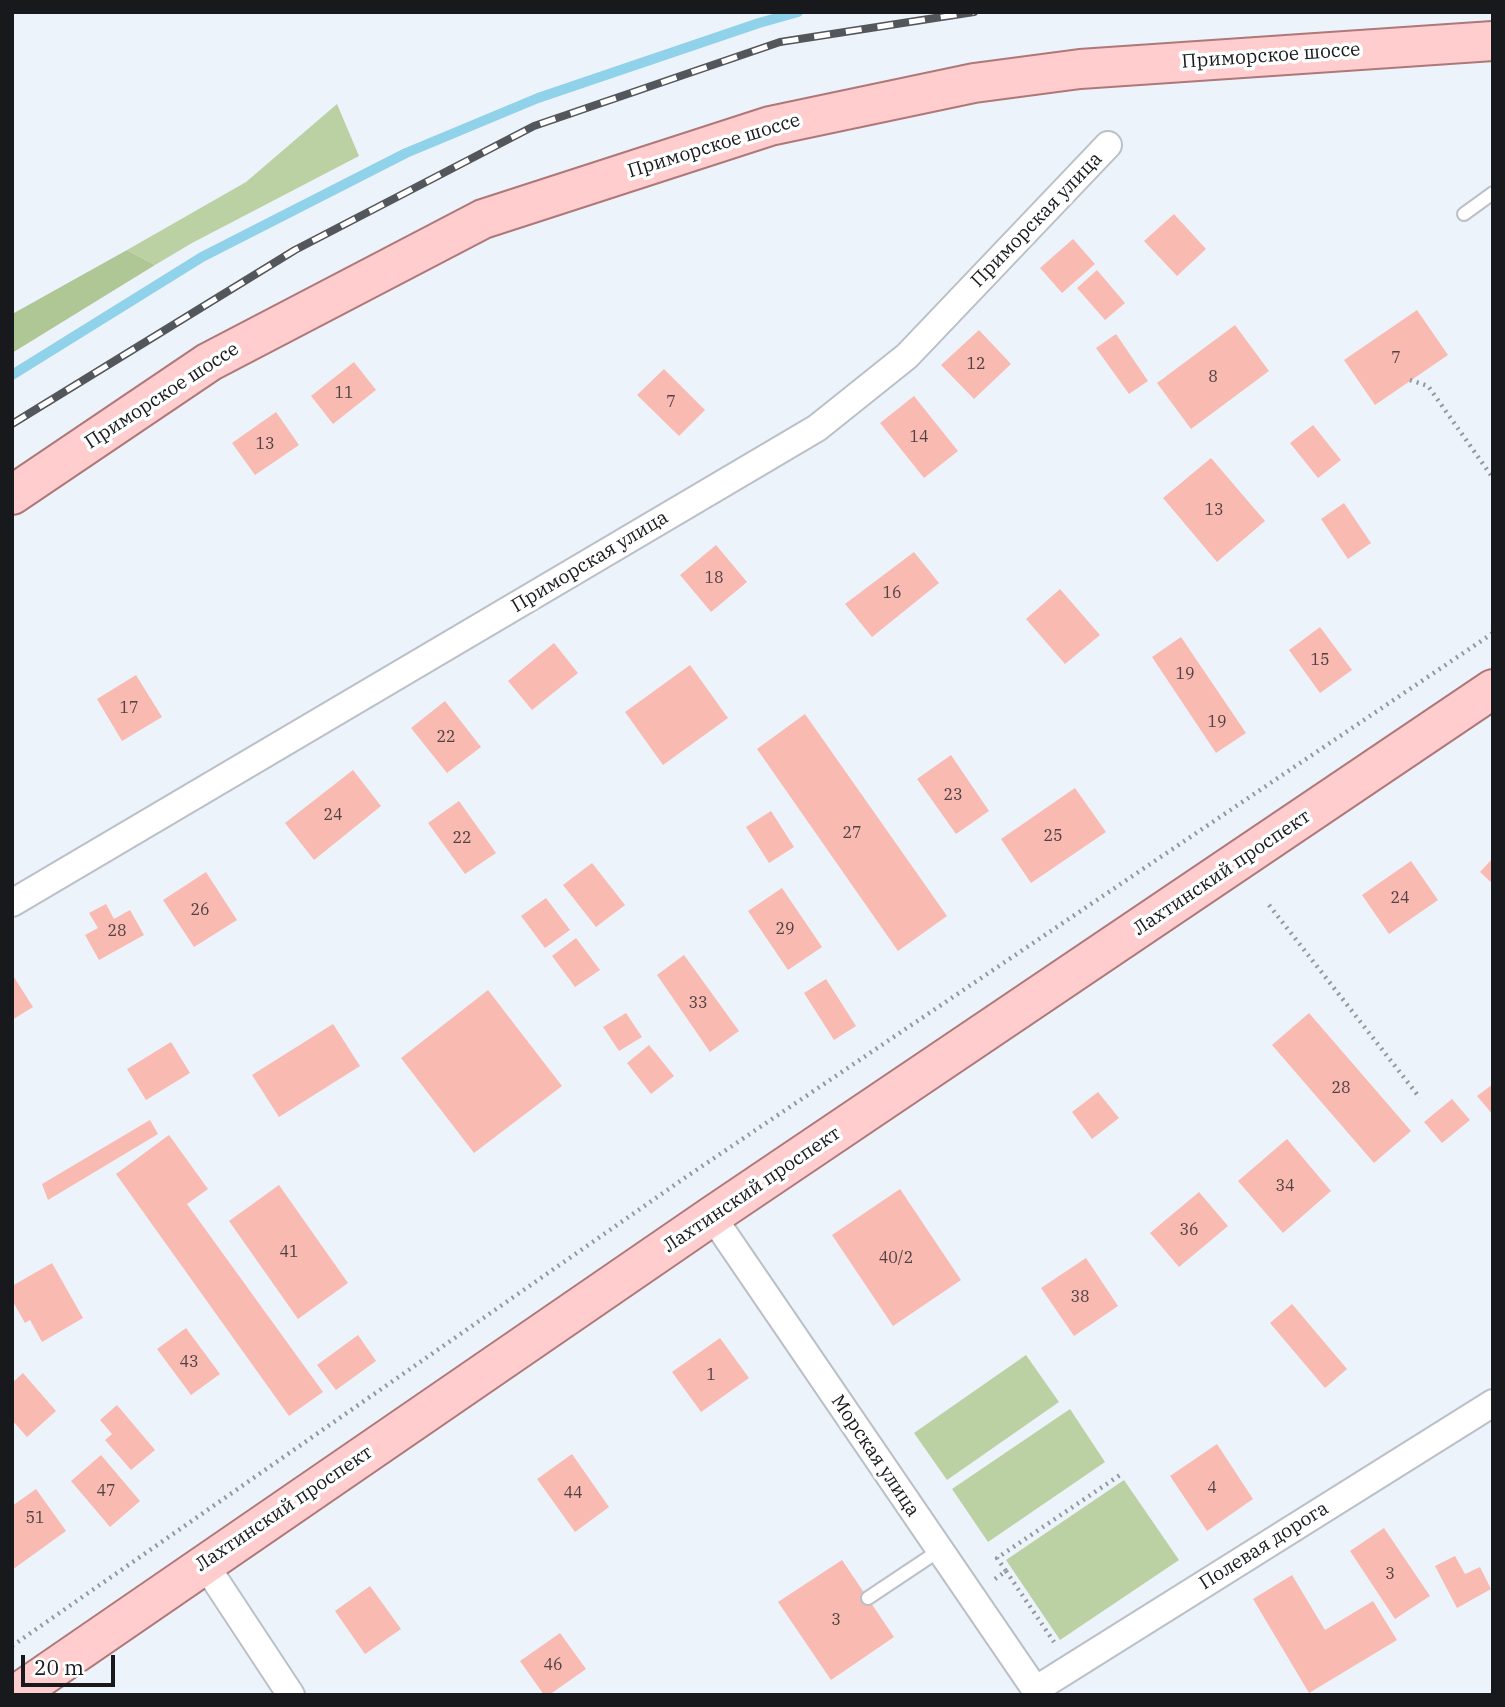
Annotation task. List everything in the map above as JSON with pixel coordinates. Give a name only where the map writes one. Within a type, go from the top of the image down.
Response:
[{"type":"main road","name":"Приморское шоссе","points":[[12,495],[209,362],[484,219],[770,125],[974,83],[1080,69],[1493,41]]},
{"type":"main road","name":"Лахтинский проспект","points":[[15,1695],[712,1216],[1493,689]]},
{"type":"street","name":"Приморская улица","points":[[12,903],[817,428],[907,356],[1108,145]]},
{"type":"street","name":"Морская улица","points":[[712,1216],[1037,1692]]},
{"type":"street","name":"Полевая дорога","points":[[1037,1692],[1493,1403]]},
{"type":"street","points":[[204,1563],[290,1695]]},
{"type":"lane","points":[[1464,214],[1493,193]]},
{"type":"lane","points":[[868,1598],[940,1550]]},
{"type":"path","points":[[1410,380],[1428,386],[1493,478]]},
{"type":"path","points":[[12,1646],[674,1185],[1493,633]]},
{"type":"path","points":[[1269,905],[1420,1098]]},
{"type":"path","points":[[1054,1642],[997,1558],[1120,1475]]},
{"type":"path","points":[[971,1596],[1006,1571]]},
{"type":"green space","points":[[337,104],[359,156],[155,265],[127,250],[246,182]]},
{"type":"green space","points":[[127,250],[155,265],[12,353],[12,311],[14,313]]},
{"type":"green space","points":[[1026,1355],[1059,1402],[947,1480],[914,1433]]},
{"type":"green space","points":[[1070,1409],[1105,1462],[988,1542],[952,1489]]},
{"type":"green space","points":[[1124,1480],[1179,1560],[1060,1640],[1006,1560]]},
{"type":"building","points":[[1174,214],[1206,249],[1177,276],[1144,241]]},
{"type":"building","points":[[1073,239],[1095,264],[1062,293],[1040,268]]},
{"type":"building","points":[[1097,270],[1125,303],[1105,320],[1077,288]]},
{"type":"building","points":[[1417,310],[1448,355],[1375,405],[1344,360]]},
{"type":"building","points":[[1235,325],[1269,371],[1191,429],[1157,383]]},
{"type":"building","points":[[979,330],[1011,364],[974,399],[941,365]]},
{"type":"building","points":[[1116,334],[1148,381],[1129,394],[1096,348]]},
{"type":"building","points":[[354,362],[376,390],[333,424],[311,396]]},
{"type":"building","points":[[664,369],[705,410],[679,436],[637,395]]},
{"type":"building","points":[[914,396],[958,451],[924,478],[880,423]]},
{"type":"building","points":[[276,412],[299,445],[255,475],[232,443]]},
{"type":"building","points":[[1313,425],[1341,460],[1318,478],[1290,443]]},
{"type":"building","points":[[1211,458],[1265,521],[1217,562],[1163,498]]},
{"type":"building","points":[[1344,503],[1371,543],[1348,559],[1321,519]]},
{"type":"building","points":[[716,545],[747,582],[711,612],[680,575]]},
{"type":"building","points":[[914,552],[939,583],[872,637],[845,604]]},
{"type":"building","points":[[1060,589],[1100,635],[1065,664],[1026,619]]},
{"type":"building","points":[[1320,627],[1352,670],[1320,693],[1289,650]]},
{"type":"building","points":[[1181,637],[1246,733],[1216,753],[1152,657]]},
{"type":"building","points":[[554,643],[578,673],[532,710],[508,681]]},
{"type":"building","points":[[690,665],[728,718],[663,765],[625,712]]},
{"type":"building","points":[[136,675],[162,717],[122,741],[97,699]]},
{"type":"building","points":[[445,701],[481,747],[447,773],[411,728]]},
{"type":"building","points":[[805,714],[947,916],[898,951],[757,749]]},
{"type":"building","points":[[951,755],[989,811],[956,834],[917,779]]},
{"type":"building","points":[[353,770],[381,806],[314,860],[285,823]]},
{"type":"building","points":[[1075,788],[1106,832],[1031,883],[1001,839]]},
{"type":"building","points":[[459,801],[496,853],[465,874],[428,823]]},
{"type":"building","points":[[771,811],[794,847],[769,863],[746,827]]},
{"type":"building","points":[[1493,858],[1493,884],[1480,872]]},
{"type":"building","points":[[1411,861],[1438,900],[1389,934],[1362,895]]},
{"type":"building","points":[[592,863],[625,905],[596,927],[563,885]]},
{"type":"building","points":[[206,872],[237,920],[194,947],[163,900]]},
{"type":"building","points":[[782,888],[822,947],[788,970],[748,911]]},
{"type":"building","points":[[546,898],[570,930],[545,948],[521,916]]},
{"type":"building","points":[[106,904],[114,919],[130,910],[144,935],[99,960],[85,935],[98,928],[89,913]]},
{"type":"building","points":[[576,938],[600,970],[575,987],[552,956]]},
{"type":"building","points":[[684,955],[739,1031],[710,1052],[657,975]]},
{"type":"building","points":[[12,974],[33,1007],[12,1020]]},
{"type":"building","points":[[826,979],[856,1026],[834,1040],[804,993]]},
{"type":"building","points":[[488,990],[562,1086],[474,1153],[401,1058]]},
{"type":"building","points":[[626,1013],[642,1037],[619,1051],[603,1027]]},
{"type":"building","points":[[1309,1013],[1411,1131],[1374,1163],[1272,1045]]},
{"type":"building","points":[[333,1024],[360,1066],[279,1117],[252,1075]]},
{"type":"building","points":[[171,1042],[190,1073],[146,1100],[127,1069]]},
{"type":"building","points":[[649,1045],[674,1076],[651,1094],[627,1063]]},
{"type":"building","points":[[1493,1084],[1493,1115],[1477,1096]]},
{"type":"building","points":[[1098,1092],[1119,1118],[1092,1139],[1072,1112]]},
{"type":"building","points":[[1452,1099],[1470,1120],[1442,1143],[1424,1122]]},
{"type":"building","points":[[150,1120],[158,1134],[48,1200],[42,1184]]},
{"type":"building","points":[[169,1135],[208,1189],[187,1204],[323,1392],[289,1416],[116,1174]]},
{"type":"building","points":[[1287,1139],[1331,1191],[1283,1233],[1238,1181]]},
{"type":"building","points":[[279,1185],[348,1283],[298,1319],[229,1221]]},
{"type":"building","points":[[900,1189],[961,1280],[893,1326],[832,1235]]},
{"type":"building","points":[[1199,1192],[1228,1226],[1179,1267],[1150,1233]]},
{"type":"building","points":[[1086,1258],[1118,1306],[1074,1336],[1041,1288]]},
{"type":"building","points":[[52,1263],[83,1318],[42,1342],[30,1320],[25,1323],[12,1300],[12,1286]]},
{"type":"building","points":[[1292,1304],[1347,1369],[1325,1388],[1270,1323]]},
{"type":"building","points":[[186,1328],[220,1374],[191,1395],[157,1349]]},
{"type":"building","points":[[358,1335],[376,1361],[336,1390],[317,1365]]},
{"type":"building","points":[[720,1338],[749,1378],[701,1412],[672,1372]]},
{"type":"building","points":[[23,1373],[56,1411],[27,1437],[12,1420],[12,1383]]},
{"type":"building","points":[[117,1405],[155,1450],[131,1470],[105,1440],[112,1434],[100,1420]]},
{"type":"building","points":[[1217,1444],[1253,1499],[1207,1531],[1170,1476]]},
{"type":"building","points":[[572,1454],[609,1507],[575,1532],[537,1479]]},
{"type":"building","points":[[101,1455],[140,1501],[110,1527],[71,1481]]},
{"type":"building","points":[[36,1489],[66,1531],[12,1570],[12,1506]]},
{"type":"building","points":[[1384,1528],[1430,1596],[1395,1619],[1350,1551]]},
{"type":"building","points":[[1455,1556],[1465,1574],[1480,1567],[1491,1589],[1457,1608],[1435,1566]]},
{"type":"building","points":[[842,1560],[894,1637],[831,1680],[778,1602]]},
{"type":"building","points":[[1292,1575],[1325,1630],[1373,1601],[1397,1640],[1309,1693],[1253,1599]]},
{"type":"building","points":[[370,1586],[401,1629],[365,1654],[335,1611]]},
{"type":"building","points":[[560,1633],[586,1669],[549,1695],[544,1695],[520,1661]]},
{"type":"waterway","points":[[12,375],[202,257],[406,153],[538,98],[798,12]]},
{"type":"railway","points":[[12,424],[295,250],[534,126],[780,42],[974,12]]}]
